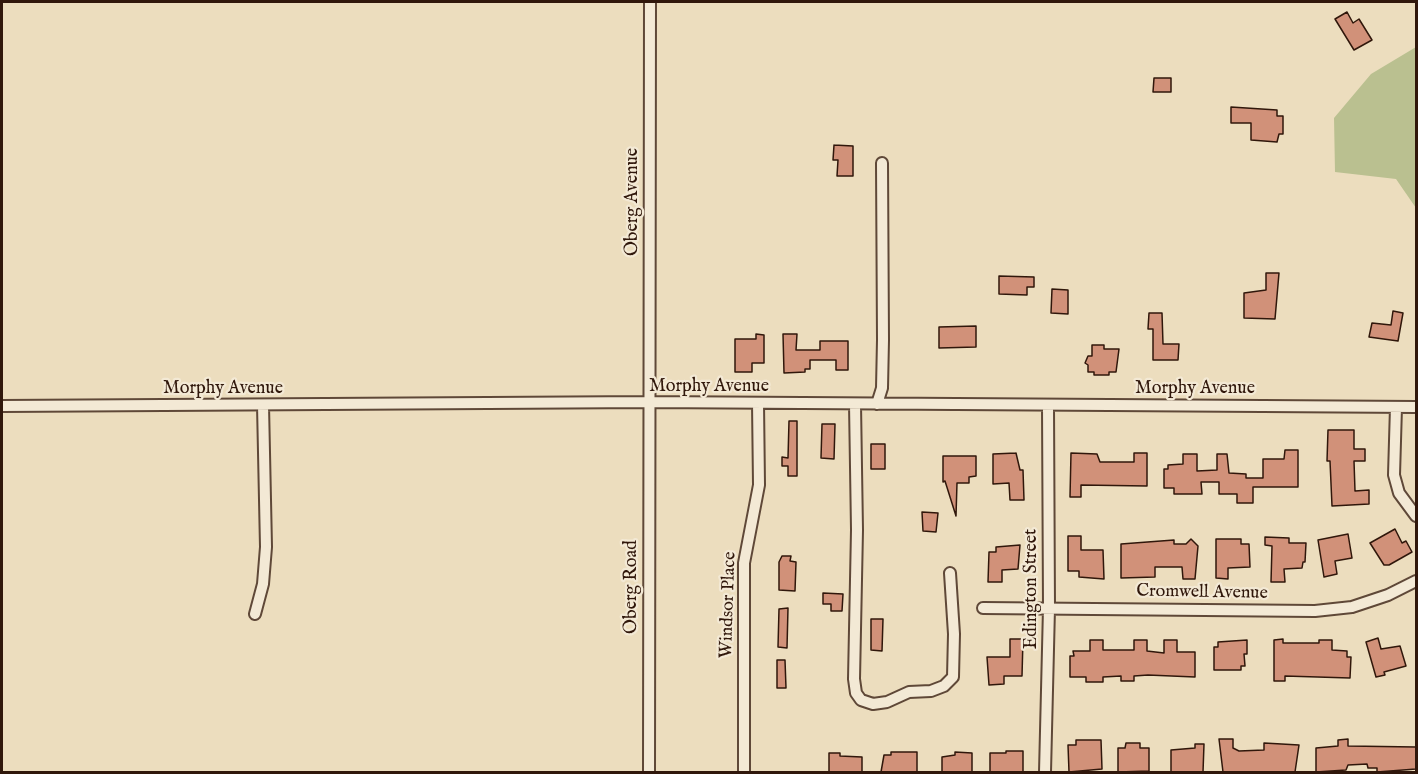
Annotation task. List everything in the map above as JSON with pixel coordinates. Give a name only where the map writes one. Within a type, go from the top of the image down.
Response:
[{"type":"street","name":"Oberg Avenue","points":[[649,402],[650,2]]},
{"type":"street","points":[[877,404],[882,388],[883,340],[882,163]]},
{"type":"street","name":"Morphy Avenue","points":[[2,406],[649,402],[1416,407]]},
{"type":"street","name":"Oberg Road","points":[[649,402],[649,772]]},
{"type":"street","name":"Windsor Place","points":[[744,772],[744,563],[759,485],[758,404]]},
{"type":"street","points":[[855,404],[857,530],[854,679],[856,693],[861,700],[873,704],[887,702],[909,692],[938,688],[953,677],[954,634],[950,573]]},
{"type":"street","points":[[255,614],[263,584],[266,547],[263,405]]},
{"type":"street","name":"Edington Street","points":[[1045,772],[1049,608],[1048,406]]},
{"type":"street","points":[[1396,407],[1394,476],[1399,493],[1416,516]]},
{"type":"street","name":"Cromwell Avenue","points":[[983,608],[1315,610],[1352,607],[1388,595],[1416,581]]},
{"type":"green space","points":[[1416,47],[1416,208],[1396,179],[1335,172],[1334,118],[1371,74]]},
{"type":"building","points":[[1347,12],[1353,23],[1359,19],[1372,40],[1354,50],[1335,19]]},
{"type":"building","points":[[1154,78],[1171,78],[1171,92],[1153,92]]},
{"type":"building","points":[[1231,107],[1277,110],[1277,116],[1283,116],[1283,134],[1279,134],[1277,142],[1251,140],[1251,123],[1231,123]]},
{"type":"building","points":[[834,145],[853,146],[853,176],[837,176],[838,160],[833,160]]},
{"type":"building","points":[[1266,273],[1279,273],[1275,319],[1244,318],[1244,293],[1266,290]]},
{"type":"building","points":[[999,276],[1034,277],[1034,287],[1027,287],[1027,295],[999,294]]},
{"type":"building","points":[[1052,289],[1068,290],[1068,314],[1051,313]]},
{"type":"building","points":[[1393,311],[1403,313],[1398,341],[1369,337],[1372,323],[1391,325]]},
{"type":"building","points":[[1149,313],[1162,313],[1163,344],[1179,344],[1178,360],[1153,360],[1153,329],[1148,329]]},
{"type":"building","points":[[976,326],[976,347],[939,348],[939,327]]},
{"type":"building","points":[[756,334],[764,335],[764,363],[752,363],[752,372],[735,372],[735,339],[756,339]]},
{"type":"building","points":[[783,334],[797,334],[796,350],[820,350],[820,341],[848,341],[848,370],[836,370],[836,360],[810,360],[810,369],[805,369],[805,372],[784,373]]},
{"type":"building","points":[[1092,345],[1104,345],[1104,349],[1119,349],[1116,372],[1109,372],[1109,375],[1094,375],[1094,372],[1088,372],[1088,365],[1085,363],[1088,356],[1092,356]]},
{"type":"building","points":[[789,421],[797,421],[797,476],[788,476],[788,466],[782,466],[782,457],[788,458]]},
{"type":"building","points":[[822,424],[835,424],[834,459],[821,458]]},
{"type":"building","points":[[1328,430],[1354,430],[1354,449],[1365,449],[1365,461],[1354,461],[1355,491],[1369,490],[1369,504],[1332,506],[1330,461],[1327,461]]},
{"type":"building","points":[[871,444],[885,444],[885,469],[871,469]]},
{"type":"building","points":[[1285,450],[1298,450],[1298,487],[1253,487],[1253,503],[1237,503],[1237,494],[1219,494],[1219,482],[1201,482],[1202,494],[1174,494],[1174,488],[1164,488],[1164,469],[1168,469],[1168,465],[1183,464],[1183,454],[1197,454],[1197,471],[1217,470],[1217,454],[1227,454],[1229,473],[1246,474],[1246,478],[1263,478],[1263,459],[1284,459]]},
{"type":"building","points":[[1016,453],[1020,470],[1023,470],[1024,500],[1010,500],[1009,483],[993,484],[993,454]]},
{"type":"building","points":[[1071,453],[1097,454],[1100,462],[1134,462],[1134,453],[1147,453],[1147,486],[1081,485],[1081,497],[1070,497]]},
{"type":"building","points":[[943,456],[976,456],[976,476],[969,477],[969,483],[957,483],[956,516],[945,481],[943,482]]},
{"type":"building","points":[[922,512],[938,513],[936,532],[923,531]]},
{"type":"building","points":[[1395,529],[1402,543],[1406,541],[1412,552],[1389,565],[1384,565],[1370,543]]},
{"type":"building","points":[[1348,534],[1352,558],[1335,561],[1337,574],[1324,577],[1318,540]]},
{"type":"building","points":[[1068,536],[1081,536],[1081,550],[1103,550],[1104,579],[1079,577],[1079,571],[1068,571]]},
{"type":"building","points":[[1265,537],[1289,538],[1289,543],[1306,543],[1305,562],[1302,568],[1284,569],[1285,582],[1271,582],[1272,546],[1265,545]]},
{"type":"building","points":[[1191,539],[1198,546],[1195,579],[1183,579],[1182,567],[1155,567],[1155,577],[1121,578],[1121,544],[1174,540],[1174,544],[1186,544]]},
{"type":"building","points":[[1216,539],[1241,539],[1241,544],[1249,544],[1250,567],[1228,568],[1228,579],[1216,578]]},
{"type":"building","points":[[1020,545],[1018,569],[1002,570],[1002,582],[988,582],[989,552],[996,552],[996,547]]},
{"type":"building","points":[[782,556],[791,556],[790,561],[796,562],[795,591],[779,590],[779,562]]},
{"type":"building","points":[[823,593],[843,594],[842,611],[831,611],[831,604],[823,604]]},
{"type":"building","points":[[788,608],[787,648],[778,647],[779,609]]},
{"type":"building","points":[[871,619],[883,619],[882,651],[871,650]]},
{"type":"building","points":[[1378,638],[1381,649],[1400,646],[1406,666],[1384,672],[1385,675],[1376,677],[1366,642]]},
{"type":"building","points":[[1010,639],[1023,639],[1022,676],[1004,676],[1004,684],[989,685],[987,657],[1010,657]]},
{"type":"building","points":[[1283,639],[1283,643],[1319,643],[1319,640],[1332,640],[1332,650],[1347,651],[1347,657],[1351,657],[1350,678],[1285,676],[1285,681],[1274,681],[1274,640]]},
{"type":"building","points":[[1090,640],[1103,640],[1103,650],[1134,650],[1134,640],[1147,640],[1147,651],[1164,653],[1164,640],[1177,640],[1177,652],[1195,652],[1195,677],[1148,675],[1134,676],[1134,681],[1121,681],[1121,676],[1103,677],[1103,682],[1086,682],[1086,677],[1070,677],[1070,656],[1074,656],[1073,651],[1090,651]]},
{"type":"building","points":[[1247,640],[1247,654],[1244,654],[1245,666],[1241,666],[1241,670],[1214,670],[1214,647],[1218,647],[1218,642]]},
{"type":"building","points":[[777,660],[785,660],[786,688],[777,688]]},
{"type":"building","points":[[1219,739],[1233,739],[1233,748],[1239,751],[1264,750],[1264,743],[1299,745],[1295,772],[1223,772]]},
{"type":"building","points":[[1348,739],[1348,746],[1416,747],[1416,769],[1377,772],[1377,768],[1368,768],[1367,764],[1348,765],[1346,770],[1316,772],[1316,748],[1338,746],[1338,740]]},
{"type":"building","points":[[1076,740],[1101,740],[1102,769],[1069,772],[1068,745],[1076,745]]},
{"type":"building","points":[[1126,743],[1140,743],[1140,748],[1149,748],[1149,771],[1118,772],[1118,748],[1125,748]]},
{"type":"building","points":[[1195,744],[1204,744],[1203,772],[1171,772],[1171,750],[1195,748]]},
{"type":"building","points":[[1006,751],[1023,751],[1023,772],[990,772],[990,753],[1006,753]]},
{"type":"building","points":[[891,752],[917,752],[917,772],[881,772],[884,755],[891,755]]},
{"type":"building","points":[[955,752],[972,753],[972,772],[942,772],[942,757],[955,755]]},
{"type":"building","points":[[829,753],[862,757],[862,772],[829,772]]}]
